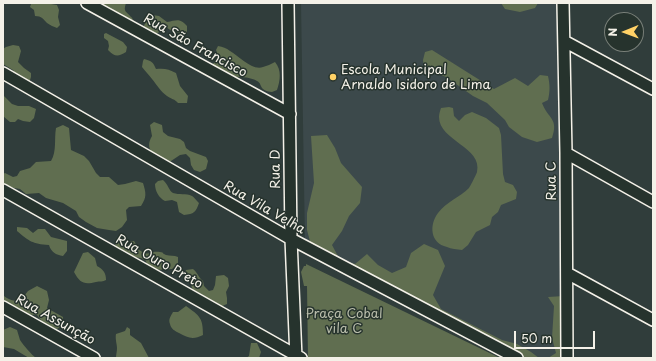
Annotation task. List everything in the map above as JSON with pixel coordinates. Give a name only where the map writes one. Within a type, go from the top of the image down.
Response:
[{"type":"street","name":"Rua São Francisco","points":[[87,3],[290,114]]},
{"type":"street","name":"Rua D","points":[[288,3],[291,239],[298,357]]},
{"type":"street","name":"Rua C","points":[[563,3],[566,153],[567,358]]},
{"type":"street","points":[[564,41],[653,89]]},
{"type":"street","name":"Rua Vila Velha","points":[[3,73],[291,239],[516,358]]},
{"type":"street","points":[[566,153],[653,202]]},
{"type":"street","name":"Rua Ouro Preto","points":[[3,190],[298,357]]},
{"type":"street","points":[[567,273],[653,320]]},
{"type":"street","name":"Rua Assunção","points":[[3,307],[94,358]]},
{"type":"shaded area","points":[[301,3],[560,3],[564,358],[529,358],[305,242]]},
{"type":"green space","points":[[91,3],[126,3],[126,11],[135,23],[132,24]]},
{"type":"green space","points":[[501,3],[538,3],[535,8],[520,12],[505,9]]},
{"type":"green space","points":[[31,4],[57,5],[59,10],[58,17],[60,25],[57,28],[47,23],[41,17],[35,16],[34,10],[30,7]]},
{"type":"green space","points":[[152,15],[159,16],[167,22],[176,20],[182,22],[187,26],[187,33],[176,32],[166,27],[154,34],[144,32],[147,17]]},
{"type":"green space","points":[[106,33],[123,42],[127,47],[126,52],[117,56],[108,50],[108,41],[104,38],[104,34]]},
{"type":"green space","points":[[13,45],[19,46],[21,51],[18,62],[31,73],[29,83],[18,79],[13,70],[3,64],[3,49]]},
{"type":"green space","points":[[218,46],[234,53],[254,67],[259,68],[268,66],[275,62],[280,72],[277,90],[272,92],[266,91],[253,79],[236,77],[213,78],[209,76],[206,72],[207,68],[218,60],[216,50]]},
{"type":"green space","points":[[432,50],[494,89],[515,78],[528,86],[540,75],[548,76],[550,88],[548,100],[542,103],[553,122],[554,131],[552,138],[537,142],[522,137],[509,127],[505,120],[487,103],[473,96],[446,77],[424,68],[423,60],[425,52]]},
{"type":"green space","points":[[144,59],[152,62],[156,69],[166,69],[176,73],[180,86],[188,96],[187,103],[178,103],[163,92],[142,67]]},
{"type":"green space","points":[[3,95],[12,104],[18,106],[29,106],[36,109],[34,118],[30,122],[18,119],[15,122],[10,122],[3,116]]},
{"type":"green space","points":[[441,108],[453,108],[454,116],[459,121],[465,115],[472,112],[486,118],[499,128],[501,135],[503,174],[505,182],[513,185],[517,192],[516,199],[501,205],[498,212],[492,217],[490,225],[476,232],[468,245],[462,250],[441,245],[434,238],[432,228],[435,218],[441,209],[469,188],[477,172],[477,163],[474,156],[446,132],[441,125],[439,114]]},
{"type":"green space","points":[[154,122],[162,125],[163,132],[168,136],[180,139],[184,142],[186,148],[190,151],[206,157],[208,161],[206,169],[200,172],[194,170],[191,165],[190,158],[186,154],[180,155],[168,163],[152,153],[149,146],[152,136],[150,125]]},
{"type":"green space","points":[[63,125],[69,128],[71,150],[84,156],[100,177],[109,177],[118,185],[136,181],[143,183],[145,195],[143,203],[141,206],[129,207],[126,210],[127,220],[122,227],[116,231],[97,228],[79,217],[76,211],[63,203],[46,198],[39,193],[26,194],[20,189],[3,184],[3,174],[5,173],[13,177],[17,176],[20,171],[30,168],[36,162],[51,161],[55,149],[56,128]]},
{"type":"green space","points":[[327,135],[335,148],[341,163],[362,187],[360,203],[349,216],[342,231],[332,245],[340,260],[355,264],[367,254],[378,265],[392,273],[406,267],[411,253],[424,244],[438,250],[445,266],[433,295],[441,309],[502,340],[517,344],[539,358],[521,358],[311,245],[307,230],[307,213],[314,183],[311,136]]},
{"type":"green space","points":[[163,180],[173,193],[190,195],[195,198],[199,203],[197,209],[190,214],[184,215],[179,212],[177,202],[172,200],[165,201],[161,198],[157,192],[155,184],[158,181]]},
{"type":"green space","points":[[17,227],[27,228],[33,233],[38,229],[45,229],[51,237],[67,241],[67,251],[63,256],[56,254],[51,250],[49,245],[39,244],[28,240],[17,231]]},
{"type":"green space","points":[[119,241],[127,246],[131,241],[134,241],[137,248],[147,254],[160,252],[166,255],[176,256],[178,257],[178,264],[172,269],[154,270],[147,267],[146,261],[141,258],[133,257],[127,252],[116,248],[115,242]]},
{"type":"green space","points":[[88,252],[95,258],[97,266],[104,272],[106,280],[85,283],[80,281],[76,276],[74,272],[83,253]]},
{"type":"green space","name":"Praça Cobal vila C","points":[[306,264],[500,358],[308,358],[307,286],[304,286],[301,272]]},
{"type":"green space","points":[[193,269],[209,291],[213,290],[216,276],[224,275],[228,278],[229,286],[226,292],[227,304],[220,307],[201,295],[194,293],[189,280],[184,275],[186,270]]},
{"type":"green space","points":[[37,286],[47,291],[49,300],[47,308],[63,317],[63,325],[57,329],[46,327],[37,315],[19,314],[3,303],[3,295],[11,300],[20,301],[28,291]]},
{"type":"green space","points":[[564,296],[564,358],[548,358],[556,353],[552,338],[554,306],[548,297]]},
{"type":"green space","points":[[186,306],[195,312],[200,318],[203,335],[196,338],[188,337],[173,330],[171,327],[169,321],[173,312],[178,312]]},
{"type":"green space","points":[[10,327],[17,330],[21,342],[36,358],[29,358],[14,349],[3,347],[3,330]]},
{"type":"green space","points":[[127,327],[130,329],[130,335],[141,343],[149,358],[116,358],[116,334],[125,331]]},
{"type":"green space","points":[[251,343],[257,343],[261,352],[259,358],[246,358],[249,356]]},
{"type":"place","name":"Escola Municipal Arnaldo Isidoro de Lima","points":[[333,77]]}]
